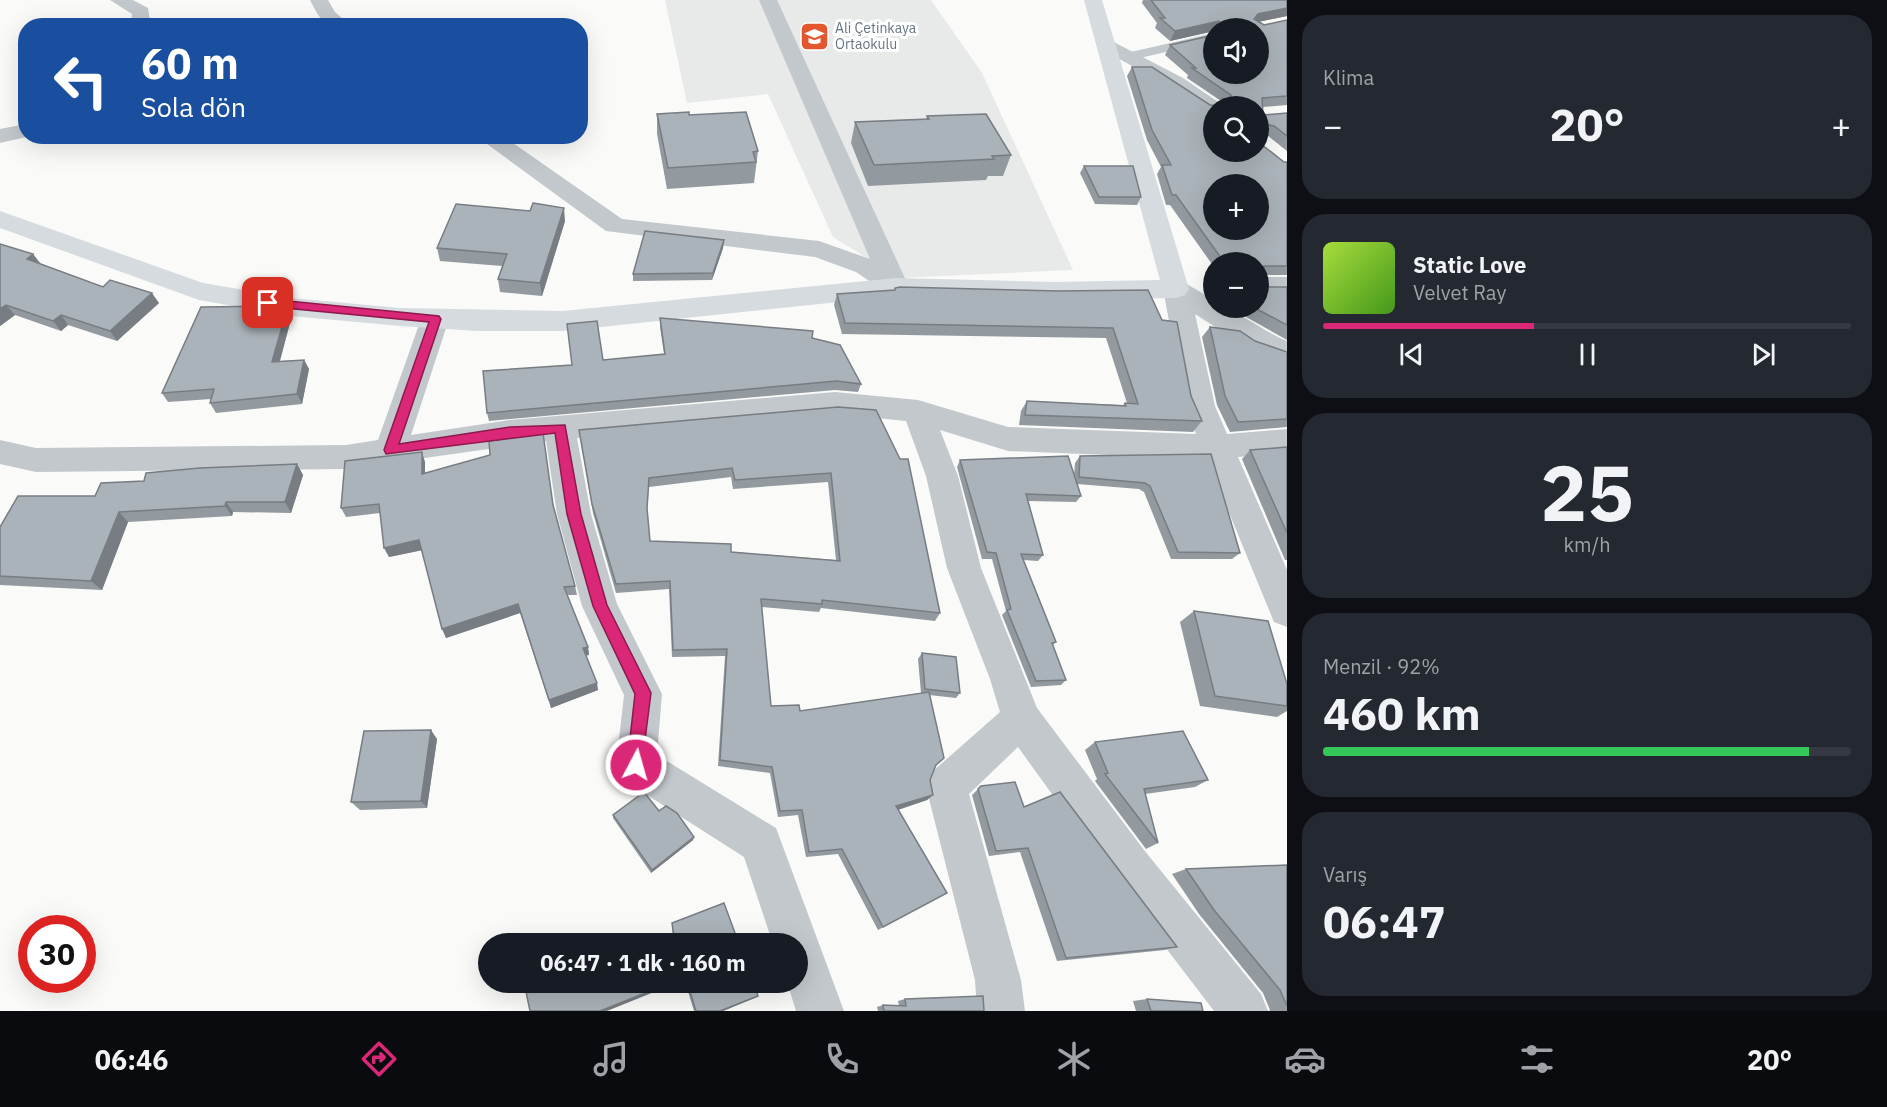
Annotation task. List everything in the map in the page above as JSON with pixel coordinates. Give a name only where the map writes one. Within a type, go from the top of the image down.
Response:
[{"type":"main road","points":[[0,219],[41,237],[200,291],[291,307],[435,319],[563,321],[896,286],[1053,291],[1176,289],[1094,0]]},
{"type":"street","points":[[119,0],[141,12],[141,18]]},
{"type":"street","points":[[319,0],[331,18]]},
{"type":"street","points":[[768,0],[896,286]]},
{"type":"street","points":[[1106,44],[1176,82],[1203,100]]},
{"type":"street","points":[[0,136],[18,133]]},
{"type":"street","points":[[498,144],[615,226],[819,249],[866,266],[896,286]]},
{"type":"street","points":[[1269,286],[1287,286]]},
{"type":"street","points":[[1176,289],[1203,288]]},
{"type":"street","points":[[1176,289],[1258,341],[1287,352]]},
{"type":"street","points":[[1176,289],[1200,406],[1287,611]]},
{"type":"street","points":[[390,450],[435,319]]},
{"type":"street","points":[[0,452],[48,460],[346,458],[510,432],[835,404],[918,411],[1008,439],[1218,447],[1287,441]]},
{"type":"street","points":[[918,411],[942,476],[964,568],[1009,679],[1021,718],[1129,864],[1244,1011]]},
{"type":"street","points":[[560,428],[574,514],[600,606],[643,693],[636,765],[761,843],[792,933]]},
{"type":"street","points":[[1001,1011],[998,980],[947,787],[1021,718]]},
{"type":"street","points":[[808,977],[820,1011]]},
{"type":"lane","points":[[1127,57],[1203,40]]},
{"type":"shaded area","points":[[665,0],[931,0],[982,73],[1073,270],[899,278],[833,237],[768,94],[687,103]]},
{"type":"building","points":[[1151,0],[1287,0],[1287,8],[1258,14],[1255,18],[1203,18],[1203,25],[1175,31],[1160,18],[1165,18]]},
{"type":"building","points":[[1287,20],[1287,96],[1231,95],[1215,84],[1269,84],[1269,24]]},
{"type":"building","points":[[1203,38],[1203,76],[1192,68],[1196,68],[1170,45]]},
{"type":"building","points":[[1132,67],[1152,67],[1203,100],[1203,162],[1269,162],[1269,150],[1287,162],[1287,266],[1269,266],[1269,252],[1217,252],[1208,240],[1269,240],[1269,174],[1203,174],[1203,233],[1176,195],[1172,195],[1162,165],[1171,165],[1152,130]]},
{"type":"building","points":[[689,112],[689,115],[746,112],[758,151],[753,152],[756,162],[668,168],[657,114]]},
{"type":"building","points":[[1287,113],[1287,136],[1274,126],[1269,125],[1269,114]]},
{"type":"building","points":[[986,114],[1011,155],[992,156],[994,159],[874,165],[855,122],[929,119],[927,116]]},
{"type":"building","points":[[1084,166],[1133,166],[1141,197],[1099,197]]},
{"type":"building","points":[[533,203],[564,208],[540,283],[498,279],[507,254],[437,248],[456,204],[530,211]]},
{"type":"building","points":[[645,231],[724,240],[713,273],[633,274]]},
{"type":"building","points":[[0,244],[33,254],[27,259],[103,287],[110,280],[152,293],[110,331],[61,315],[53,321],[6,305],[0,309]]},
{"type":"building","points":[[900,287],[1059,291],[1148,290],[1162,320],[1177,322],[1191,396],[1202,421],[1025,415],[1027,401],[1126,406],[1125,403],[1138,404],[1113,328],[845,323],[837,294],[895,290]]},
{"type":"building","points":[[1269,287],[1287,287],[1287,325],[1269,315]]},
{"type":"building","points":[[267,306],[265,311],[287,309],[272,362],[304,360],[297,394],[210,403],[214,389],[162,393],[201,307]]},
{"type":"building","points":[[660,318],[813,331],[812,338],[840,345],[861,384],[837,381],[487,413],[483,371],[572,365],[567,324],[597,321],[603,360],[665,354]]},
{"type":"building","points":[[1210,327],[1240,331],[1255,341],[1287,352],[1287,419],[1238,422],[1225,396]]},
{"type":"building","points":[[838,407],[876,410],[900,459],[908,459],[940,613],[822,600],[822,604],[761,599],[771,706],[799,705],[800,711],[929,692],[944,758],[936,765],[930,780],[933,795],[896,806],[947,893],[883,927],[842,849],[809,852],[802,810],[780,811],[772,767],[720,760],[727,649],[673,650],[670,581],[616,584],[592,504],[579,430]],"holes":[[[732,468],[735,480],[831,473],[840,561],[731,552],[731,544],[650,541],[647,508],[649,478]]]},
{"type":"building","points":[[543,433],[553,505],[575,586],[564,587],[588,647],[583,648],[597,683],[549,700],[518,604],[442,629],[419,540],[384,548],[379,504],[341,508],[345,461],[422,452],[422,474],[490,455],[489,441]]},
{"type":"building","points":[[1287,447],[1287,533],[1250,450]]},
{"type":"building","points":[[1211,454],[1240,553],[1178,552],[1150,486],[1145,483],[1079,477],[1080,456]]},
{"type":"building","points":[[1068,456],[1081,496],[1026,494],[1043,555],[1021,554],[1056,642],[1052,643],[1066,680],[1036,681],[1007,610],[1011,609],[996,553],[987,552],[960,460]]},
{"type":"building","points":[[297,464],[285,502],[226,502],[225,506],[119,512],[91,581],[0,576],[0,527],[18,496],[95,496],[101,483],[144,481],[146,473]]},
{"type":"building","points":[[1194,611],[1268,621],[1287,684],[1287,706],[1215,696]]},
{"type":"building","points":[[922,653],[956,657],[960,693],[925,689]]},
{"type":"building","points":[[431,730],[421,801],[351,802],[364,731]]},
{"type":"building","points":[[1183,731],[1208,780],[1144,789],[1158,843],[1105,774],[1108,773],[1095,742]]},
{"type":"building","points":[[1015,782],[1024,807],[1060,792],[1177,947],[1066,958],[1028,848],[996,851],[978,789],[981,786]]},
{"type":"building","points":[[644,792],[659,811],[666,806],[677,813],[694,837],[652,870],[613,815]]},
{"type":"building","points":[[1287,865],[1287,1006],[1280,990],[1214,910],[1186,869]]},
{"type":"building","points":[[724,903],[735,933],[673,933],[672,923]]},
{"type":"building","points":[[526,993],[645,993],[600,1011],[530,1011]]},
{"type":"building","points":[[690,993],[757,993],[758,996],[720,1011],[696,1011]]},
{"type":"building","points":[[983,996],[984,1011],[884,1011],[883,1005],[906,1006],[905,999]]},
{"type":"building","points":[[1147,999],[1201,1003],[1203,1011],[1151,1011]]},
{"type":"place","name":"Ali Çetinkaya Ortaokulu","points":[[814,36]]},
{"type":"route","points":[[268,303],[435,319],[390,450],[510,432],[560,428],[574,514],[600,606],[643,693],[636,765]]}]
